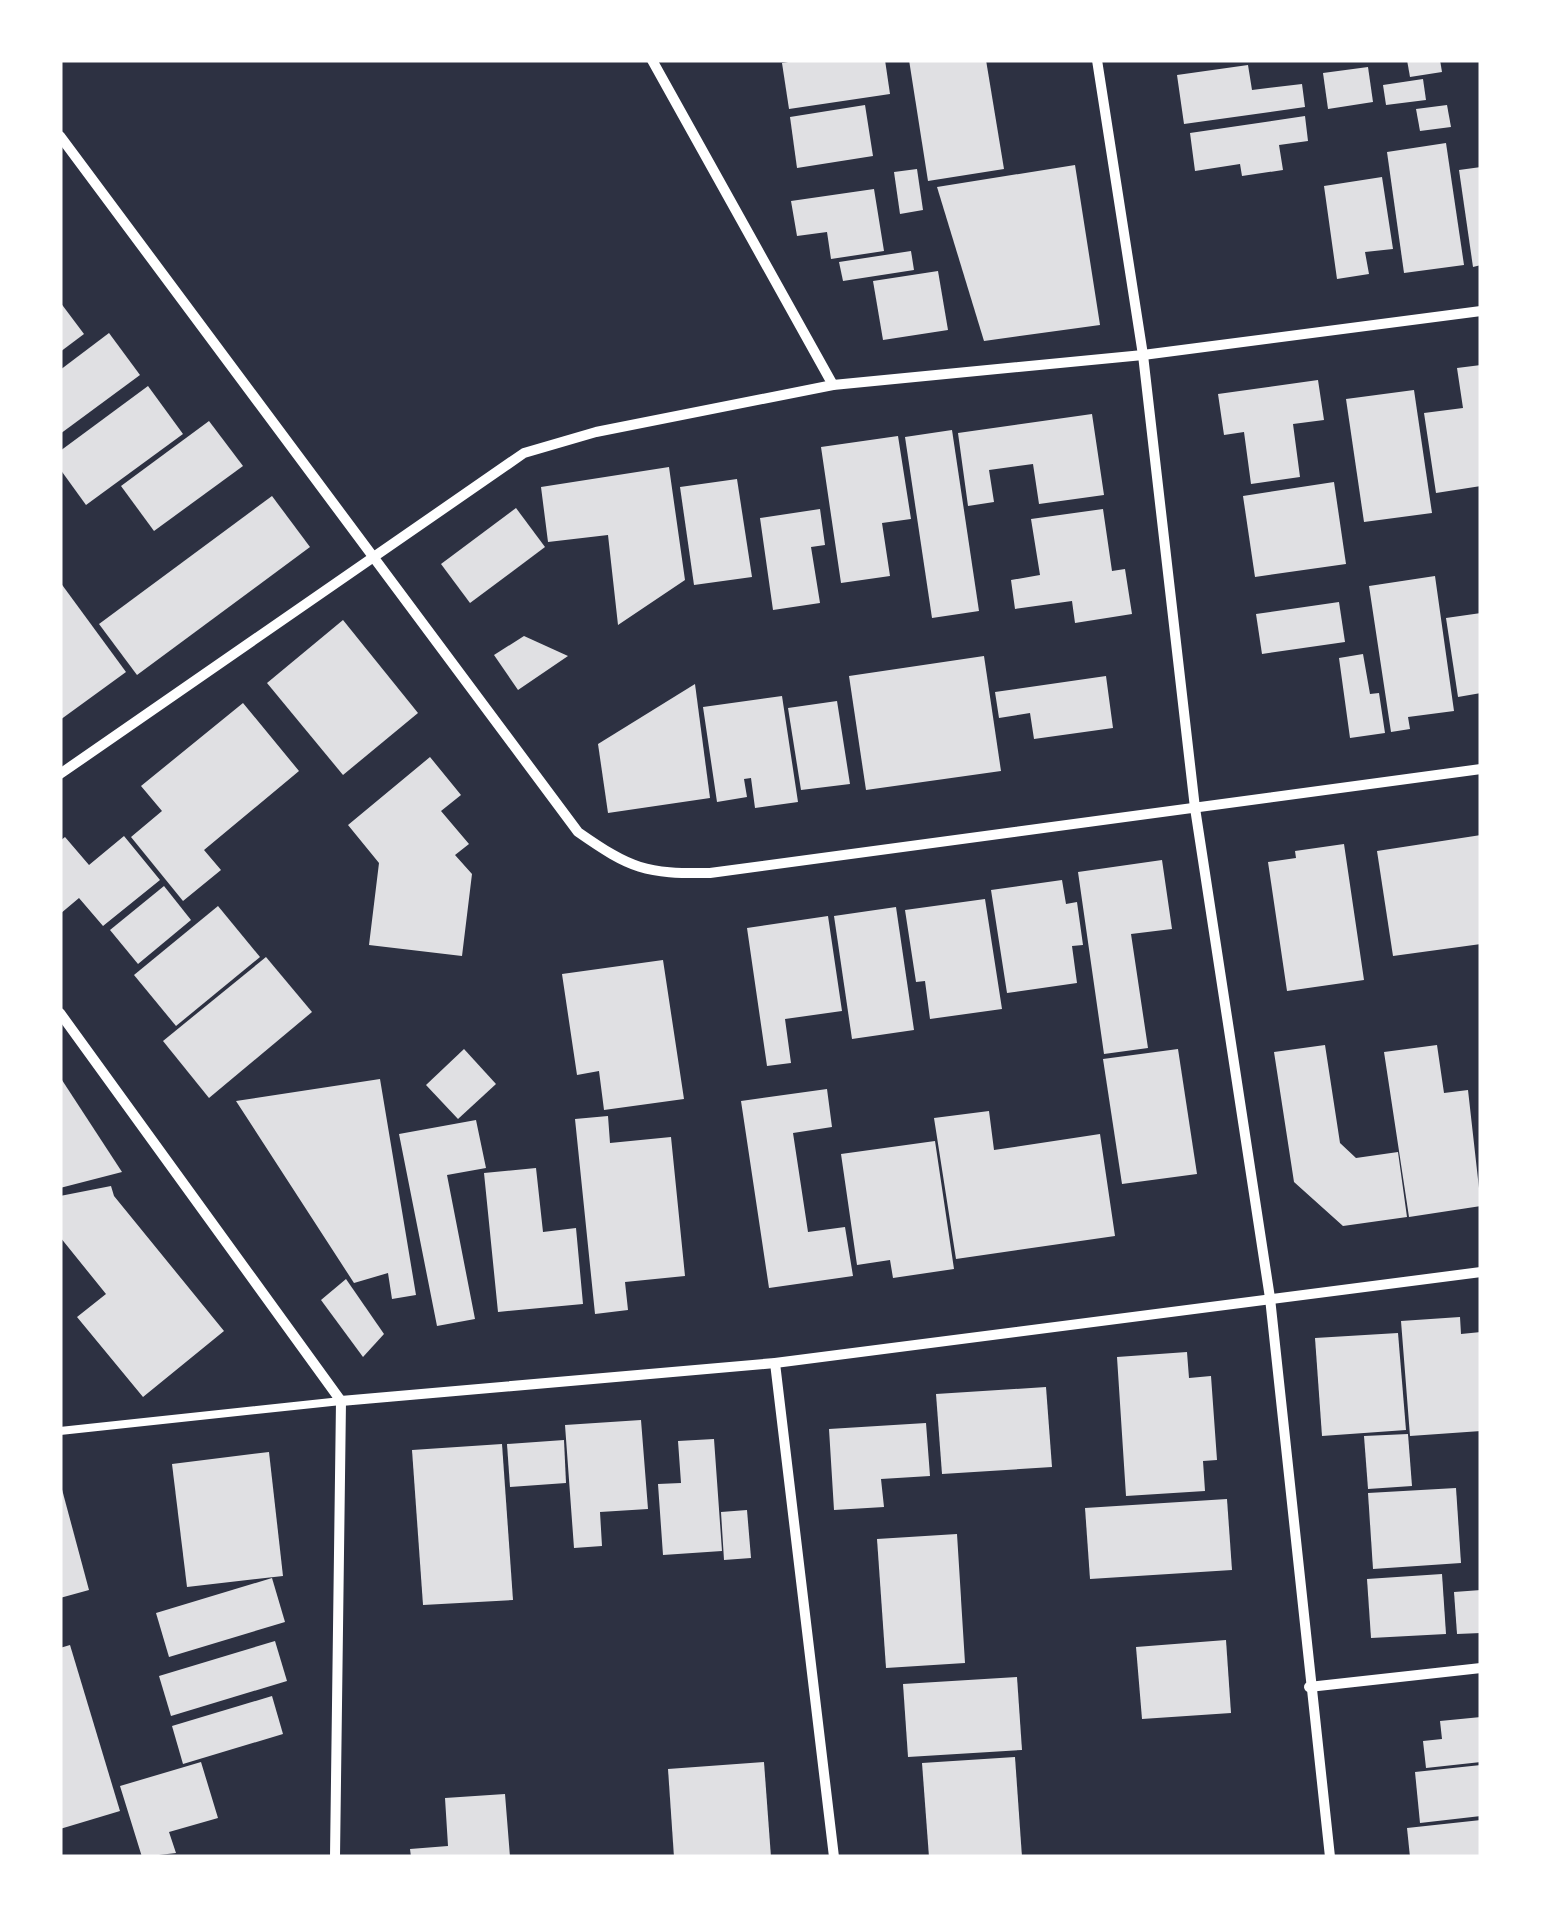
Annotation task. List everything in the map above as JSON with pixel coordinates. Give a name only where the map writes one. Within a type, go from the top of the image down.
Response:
[{"type":"street","points":[[652,60],[833,385]]},
{"type":"street","points":[[1097,60],[1143,355],[1194,808],[1270,1298],[1330,1857]]},
{"type":"street","points":[[60,136],[578,832],[624,864],[663,873],[710,872],[1481,768]]},
{"type":"street","points":[[60,774],[524,453],[596,432],[833,385],[1143,355],[1481,311]]},
{"type":"street","points":[[60,1013],[341,1401],[335,1857]]},
{"type":"street","points":[[341,1401],[776,1363],[1481,1272]]},
{"type":"street","points":[[776,1363],[834,1857]]},
{"type":"street","points":[[1309,1687],[1481,1668]]},
{"type":"lane","points":[[60,1432],[341,1401]]},
{"type":"building","points":[[885,60],[890,94],[789,109],[782,63]]},
{"type":"building","points":[[909,60],[986,60],[1004,169],[928,181]]},
{"type":"building","points":[[1407,60],[1440,60],[1442,72],[1410,77]]},
{"type":"building","points":[[1248,65],[1252,90],[1302,84],[1305,107],[1184,124],[1177,75]]},
{"type":"building","points":[[1368,67],[1373,102],[1328,109],[1323,73]]},
{"type":"building","points":[[1423,79],[1426,100],[1386,105],[1383,85]]},
{"type":"building","points":[[865,105],[873,156],[797,168],[790,117]]},
{"type":"building","points":[[1447,105],[1451,127],[1420,131],[1416,109]]},
{"type":"building","points":[[1305,116],[1308,141],[1279,145],[1283,170],[1242,176],[1240,164],[1195,171],[1190,133]]},
{"type":"building","points":[[1446,143],[1464,265],[1404,273],[1387,152]]},
{"type":"building","points":[[1075,165],[1100,325],[984,341],[937,187]]},
{"type":"building","points":[[1481,167],[1481,265],[1473,267],[1459,170]]},
{"type":"building","points":[[917,169],[923,210],[900,214],[894,172]]},
{"type":"building","points":[[1382,177],[1393,249],[1365,252],[1369,274],[1337,279],[1324,186]]},
{"type":"building","points":[[874,189],[884,251],[831,259],[827,232],[797,236],[791,201]]},
{"type":"building","points":[[911,251],[914,270],[843,281],[839,262]]},
{"type":"building","points":[[938,271],[948,330],[883,340],[873,281]]},
{"type":"building","points":[[60,302],[84,334],[60,352]]},
{"type":"building","points":[[109,333],[140,375],[60,434],[60,370]]},
{"type":"building","points":[[1481,365],[1481,486],[1436,493],[1424,413],[1463,408],[1457,368]]},
{"type":"building","points":[[1318,380],[1324,420],[1293,424],[1300,477],[1251,484],[1244,432],[1224,435],[1218,394]]},
{"type":"building","points":[[148,386],[183,434],[86,505],[60,469],[60,451]]},
{"type":"building","points":[[1414,390],[1432,513],[1364,522],[1346,399]]},
{"type":"building","points":[[1092,414],[1104,495],[1039,504],[1033,464],[989,470],[994,502],[968,506],[958,433]]},
{"type":"building","points":[[209,421],[243,466],[154,531],[121,486]]},
{"type":"building","points":[[952,430],[979,611],[932,618],[905,437]]},
{"type":"building","points":[[898,436],[911,519],[882,523],[890,576],[841,583],[821,447]]},
{"type":"building","points":[[669,467],[685,580],[618,625],[608,535],[548,542],[541,487]]},
{"type":"building","points":[[737,479],[752,577],[694,585],[680,487]]},
{"type":"building","points":[[1334,482],[1346,564],[1255,577],[1243,496]]},
{"type":"building","points":[[272,496],[310,547],[137,675],[99,624]]},
{"type":"building","points":[[516,508],[545,547],[470,603],[441,564]]},
{"type":"building","points":[[820,509],[825,545],[811,547],[820,603],[773,610],[760,518]]},
{"type":"building","points":[[1103,509],[1112,571],[1125,569],[1132,614],[1075,623],[1072,601],[1015,609],[1011,580],[1040,575],[1031,519]]},
{"type":"building","points":[[1435,576],[1454,711],[1408,717],[1410,729],[1391,732],[1369,586]]},
{"type":"building","points":[[60,582],[126,672],[60,720]]},
{"type":"building","points":[[1339,602],[1345,642],[1262,654],[1256,614]]},
{"type":"building","points":[[1481,613],[1481,693],[1458,697],[1446,618]]},
{"type":"building","points":[[343,620],[418,713],[343,775],[267,683]]},
{"type":"building","points":[[524,636],[568,656],[518,690],[494,655]]},
{"type":"building","points":[[1363,654],[1370,694],[1379,693],[1385,733],[1350,738],[1339,658]]},
{"type":"building","points":[[984,656],[1001,771],[866,790],[849,676]]},
{"type":"building","points":[[1106,676],[1113,728],[1034,739],[1030,713],[999,718],[995,692]]},
{"type":"building","points":[[695,684],[710,798],[608,813],[598,744]]},
{"type":"building","points":[[782,696],[798,802],[755,808],[751,778],[744,779],[747,797],[717,802],[703,707]]},
{"type":"building","points":[[837,701],[850,784],[801,790],[788,708]]},
{"type":"building","points":[[243,703],[299,771],[204,850],[221,870],[183,901],[131,837],[162,811],[141,786]]},
{"type":"building","points":[[430,757],[461,795],[441,811],[469,844],[455,855],[472,874],[462,956],[369,945],[379,863],[348,825]]},
{"type":"building","points":[[1481,835],[1481,944],[1393,956],[1377,851]]},
{"type":"building","points":[[124,836],[160,880],[103,926],[79,898],[60,914],[60,841],[65,837],[89,865]]},
{"type":"building","points":[[1344,844],[1364,980],[1287,991],[1268,862],[1296,858],[1295,851]]},
{"type":"building","points":[[1162,860],[1172,929],[1131,934],[1148,1048],[1104,1054],[1078,872]]},
{"type":"building","points":[[1062,880],[1066,904],[1077,902],[1083,945],[1072,946],[1077,983],[1007,993],[991,890]]},
{"type":"building","points":[[164,886],[191,920],[138,964],[110,930]]},
{"type":"building","points":[[985,899],[1002,1009],[930,1019],[925,981],[916,982],[905,910]]},
{"type":"building","points":[[218,906],[260,957],[176,1026],[134,975]]},
{"type":"building","points":[[896,907],[914,1030],[852,1039],[834,916]]},
{"type":"building","points":[[828,916],[842,1011],[785,1019],[791,1063],[767,1066],[747,928]]},
{"type":"building","points":[[266,957],[312,1012],[209,1098],[163,1041]]},
{"type":"building","points":[[663,960],[684,1099],[604,1110],[599,1071],[577,1075],[562,974]]},
{"type":"building","points":[[1325,1045],[1340,1143],[1356,1158],[1398,1152],[1407,1217],[1343,1226],[1294,1182],[1274,1052]]},
{"type":"building","points":[[1437,1045],[1444,1093],[1468,1090],[1481,1206],[1409,1217],[1384,1052]]},
{"type":"building","points":[[464,1049],[496,1084],[458,1119],[426,1085]]},
{"type":"building","points":[[1178,1049],[1197,1174],[1122,1184],[1103,1059]]},
{"type":"building","points":[[60,1077],[122,1172],[60,1188]]},
{"type":"building","points":[[380,1079],[416,1295],[392,1299],[388,1273],[354,1283],[236,1101]]},
{"type":"building","points":[[827,1089],[832,1127],[793,1133],[808,1232],[845,1227],[853,1276],[769,1288],[741,1101]]},
{"type":"building","points":[[989,1111],[994,1150],[1100,1134],[1115,1236],[956,1259],[934,1118]]},
{"type":"building","points":[[608,1116],[610,1143],[671,1137],[685,1276],[625,1282],[628,1310],[595,1314],[575,1119]]},
{"type":"building","points":[[476,1120],[486,1168],[447,1175],[475,1319],[437,1326],[399,1134]]},
{"type":"building","points":[[935,1141],[954,1269],[893,1278],[890,1260],[857,1265],[841,1154]]},
{"type":"building","points":[[536,1168],[543,1232],[576,1228],[583,1304],[498,1312],[484,1173]]},
{"type":"building","points":[[111,1186],[114,1196],[224,1331],[143,1397],[77,1317],[106,1294],[60,1237],[60,1196]]},
{"type":"building","points":[[346,1279],[384,1334],[363,1357],[321,1300]]},
{"type":"building","points":[[1460,1317],[1461,1334],[1481,1332],[1481,1431],[1410,1436],[1401,1321]]},
{"type":"building","points":[[1398,1333],[1406,1430],[1322,1436],[1315,1338]]},
{"type":"building","points":[[1187,1352],[1189,1378],[1211,1376],[1217,1460],[1203,1461],[1205,1491],[1126,1496],[1117,1357]]},
{"type":"building","points":[[1046,1387],[1052,1467],[942,1474],[936,1394]]},
{"type":"building","points":[[641,1420],[648,1509],[600,1512],[602,1546],[574,1548],[565,1425]]},
{"type":"building","points":[[926,1423],[930,1476],[881,1479],[884,1507],[834,1510],[829,1429]]},
{"type":"building","points":[[1408,1434],[1412,1486],[1368,1489],[1364,1436]]},
{"type":"building","points":[[714,1439],[722,1551],[663,1555],[658,1484],[681,1483],[678,1441]]},
{"type":"building","points":[[564,1440],[566,1483],[510,1487],[507,1444]]},
{"type":"building","points":[[502,1444],[513,1600],[423,1605],[412,1450]]},
{"type":"building","points":[[269,1452],[283,1576],[187,1587],[172,1464]]},
{"type":"building","points":[[60,1482],[89,1590],[60,1598]]},
{"type":"building","points":[[1456,1488],[1461,1563],[1373,1569],[1368,1493]]},
{"type":"building","points":[[1227,1499],[1232,1570],[1090,1579],[1085,1508]]},
{"type":"building","points":[[747,1510],[751,1558],[724,1560],[721,1512]]},
{"type":"building","points":[[957,1534],[965,1663],[886,1668],[877,1539]]},
{"type":"building","points":[[1442,1574],[1446,1634],[1371,1638],[1367,1579]]},
{"type":"building","points":[[272,1578],[285,1622],[169,1657],[156,1613]]},
{"type":"building","points":[[1481,1590],[1481,1633],[1457,1634],[1454,1592]]},
{"type":"building","points":[[1226,1640],[1231,1713],[1142,1719],[1136,1647]]},
{"type":"building","points":[[275,1641],[287,1681],[171,1716],[159,1676]]},
{"type":"building","points":[[70,1645],[120,1811],[60,1829],[60,1648]]},
{"type":"building","points":[[1017,1677],[1022,1750],[908,1757],[903,1684]]},
{"type":"building","points":[[272,1696],[283,1734],[183,1764],[172,1726]]},
{"type":"building","points":[[1481,1717],[1481,1762],[1426,1768],[1423,1741],[1442,1739],[1440,1721]]},
{"type":"building","points":[[1015,1757],[1022,1857],[929,1857],[922,1763]]},
{"type":"building","points":[[201,1762],[218,1818],[169,1832],[176,1853],[142,1857],[120,1786]]},
{"type":"building","points":[[764,1762],[771,1857],[674,1857],[668,1769]]},
{"type":"building","points":[[1481,1765],[1481,1816],[1420,1823],[1415,1772]]},
{"type":"building","points":[[505,1794],[510,1857],[411,1857],[410,1849],[448,1846],[445,1798]]},
{"type":"building","points":[[1481,1820],[1481,1857],[1410,1857],[1407,1828]]}]
